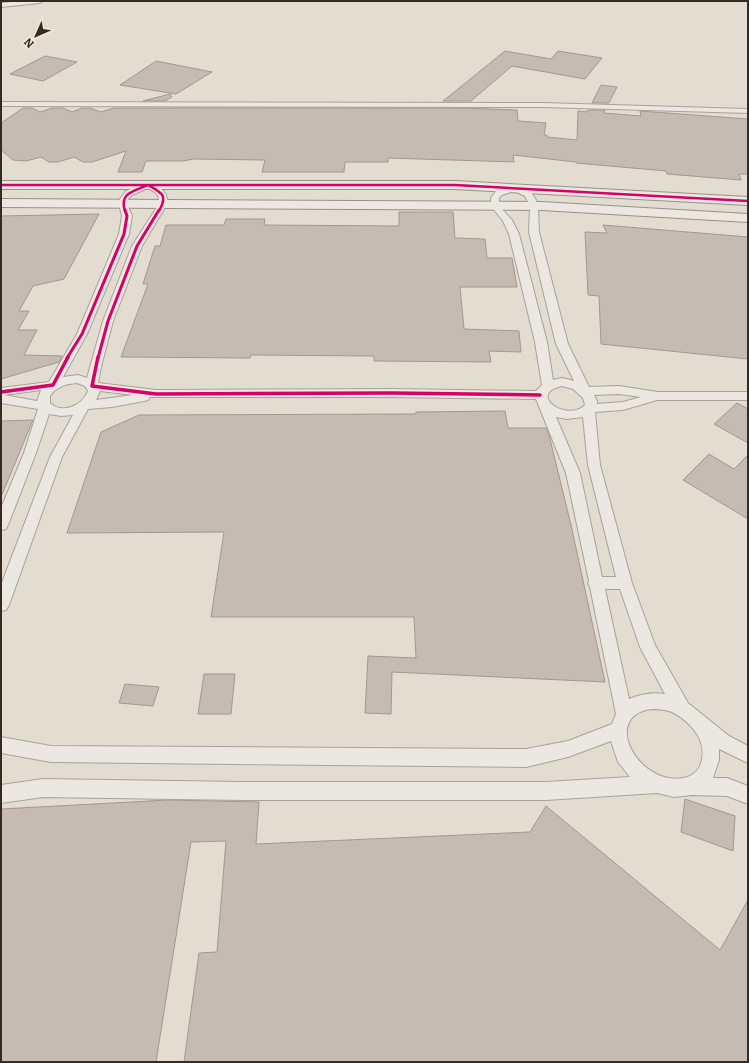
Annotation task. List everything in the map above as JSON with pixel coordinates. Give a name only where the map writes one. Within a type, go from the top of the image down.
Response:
[{"type":"street","points":[[1,5],[40,1]]},
{"type":"street","points":[[1,104],[535,105],[748,111]]},
{"type":"street","points":[[1,184],[455,185],[748,201]]},
{"type":"street","points":[[1,524],[30,454],[45,406],[43,403],[43,398],[46,392],[53,385],[82,334],[124,234],[127,216],[123,204],[129,193],[148,185]]},
{"type":"street","points":[[1,605],[56,457],[84,405],[93,396],[94,391],[92,386],[95,367],[108,321],[137,246],[163,204],[164,198],[160,192],[148,185]]},
{"type":"street","points":[[545,396],[553,412],[569,415],[583,413],[591,403],[589,396],[585,391],[562,344],[534,232],[534,206],[528,194],[514,188],[499,193],[494,198],[495,206],[507,220],[514,234],[541,342],[545,396],[572,473],[624,713],[618,730],[619,746],[626,761],[639,774],[656,784]]},
{"type":"street","points":[[1,204],[534,206],[748,218]]},
{"type":"street","points":[[1,392],[53,385],[78,379],[89,383],[92,386],[156,394],[392,393],[545,396]]},
{"type":"street","points":[[545,396],[554,383],[568,383],[576,385],[585,391],[619,390],[658,396],[748,396]]},
{"type":"street","points":[[1,399],[45,406],[54,411],[62,412],[71,411],[84,405],[112,403],[156,394]]},
{"type":"street","points":[[588,408],[616,409],[658,396]]},
{"type":"street","points":[[588,408],[594,465],[625,583],[648,647],[682,709]]},
{"type":"street","points":[[596,583],[625,583]]},
{"type":"street","points":[[624,713],[636,704],[651,701],[666,702],[682,709],[724,742],[748,755]]},
{"type":"street","points":[[692,786],[704,778],[711,762],[711,747],[706,733],[696,719]]},
{"type":"street","points":[[1,745],[51,754],[526,758],[568,749],[618,730]]},
{"type":"street","points":[[1,794],[43,788],[243,791],[546,791],[656,784],[673,788],[692,786],[727,787],[748,795]]},
{"type":"building","points":[[505,51],[551,59],[558,51],[602,58],[585,79],[512,66],[471,101],[443,101]]},
{"type":"building","points":[[45,56],[77,62],[43,81],[10,74]]},
{"type":"building","points":[[156,61],[212,72],[176,94],[120,85]]},
{"type":"building","points":[[601,85],[617,87],[609,103],[592,103]]},
{"type":"building","points":[[170,94],[172,97],[165,101],[143,101]]},
{"type":"building","points":[[23,108],[32,108],[40,112],[52,108],[63,108],[72,112],[82,108],[90,108],[101,112],[114,108],[462,108],[517,110],[518,121],[546,123],[544,135],[547,135],[547,137],[577,140],[578,111],[587,112],[588,110],[605,110],[604,113],[641,116],[640,111],[748,119],[748,174],[739,174],[741,180],[667,174],[666,171],[576,163],[513,155],[514,162],[388,158],[388,162],[345,162],[344,172],[262,172],[265,160],[194,159],[183,161],[146,161],[142,172],[118,172],[126,151],[92,162],[83,162],[74,157],[58,162],[49,162],[41,157],[26,161],[13,160],[1,150],[1,123]]},
{"type":"building","points":[[399,212],[453,212],[455,238],[485,239],[487,258],[512,258],[517,287],[460,287],[464,329],[519,331],[521,352],[489,351],[491,362],[374,361],[374,356],[251,355],[250,358],[121,357],[148,284],[143,284],[155,246],[160,246],[166,225],[224,225],[226,219],[265,219],[264,225],[399,226]]},
{"type":"building","points":[[99,214],[64,279],[33,286],[19,311],[29,311],[18,330],[37,330],[24,355],[62,356],[59,362],[1,379],[1,216]]},
{"type":"building","points":[[603,225],[748,237],[748,359],[601,344],[599,296],[588,295],[585,232],[607,233]]},
{"type":"building","points":[[737,403],[748,409],[748,443],[714,424]]},
{"type":"building","points":[[505,411],[508,428],[546,428],[549,435],[571,525],[605,682],[392,672],[391,714],[365,713],[368,656],[416,658],[414,617],[211,617],[224,532],[67,533],[101,432],[139,415],[416,414],[416,412]]},
{"type":"building","points":[[33,420],[1,497],[1,421]]},
{"type":"building","points":[[709,454],[734,469],[748,455],[748,519],[683,480]]},
{"type":"building","points":[[204,674],[235,674],[231,714],[198,714]]},
{"type":"building","points":[[125,684],[159,687],[153,706],[119,703]]},
{"type":"building","points":[[685,799],[735,816],[733,851],[681,832]]},
{"type":"building","points":[[168,800],[259,802],[256,844],[530,832],[546,806],[720,950],[748,900],[748,1062],[184,1062],[199,953],[217,952],[226,841],[191,842],[156,1062],[1,1062],[1,809]]},
{"type":"cycle path","points":[[1,185],[455,185],[748,201]]},
{"type":"cycle path","points":[[1,392],[53,385],[82,334],[124,234],[127,216],[123,204],[124,199],[129,193],[148,185],[161,192],[164,198],[163,204],[137,246],[108,321],[95,367],[92,386],[156,394],[392,393],[540,395]]}]
